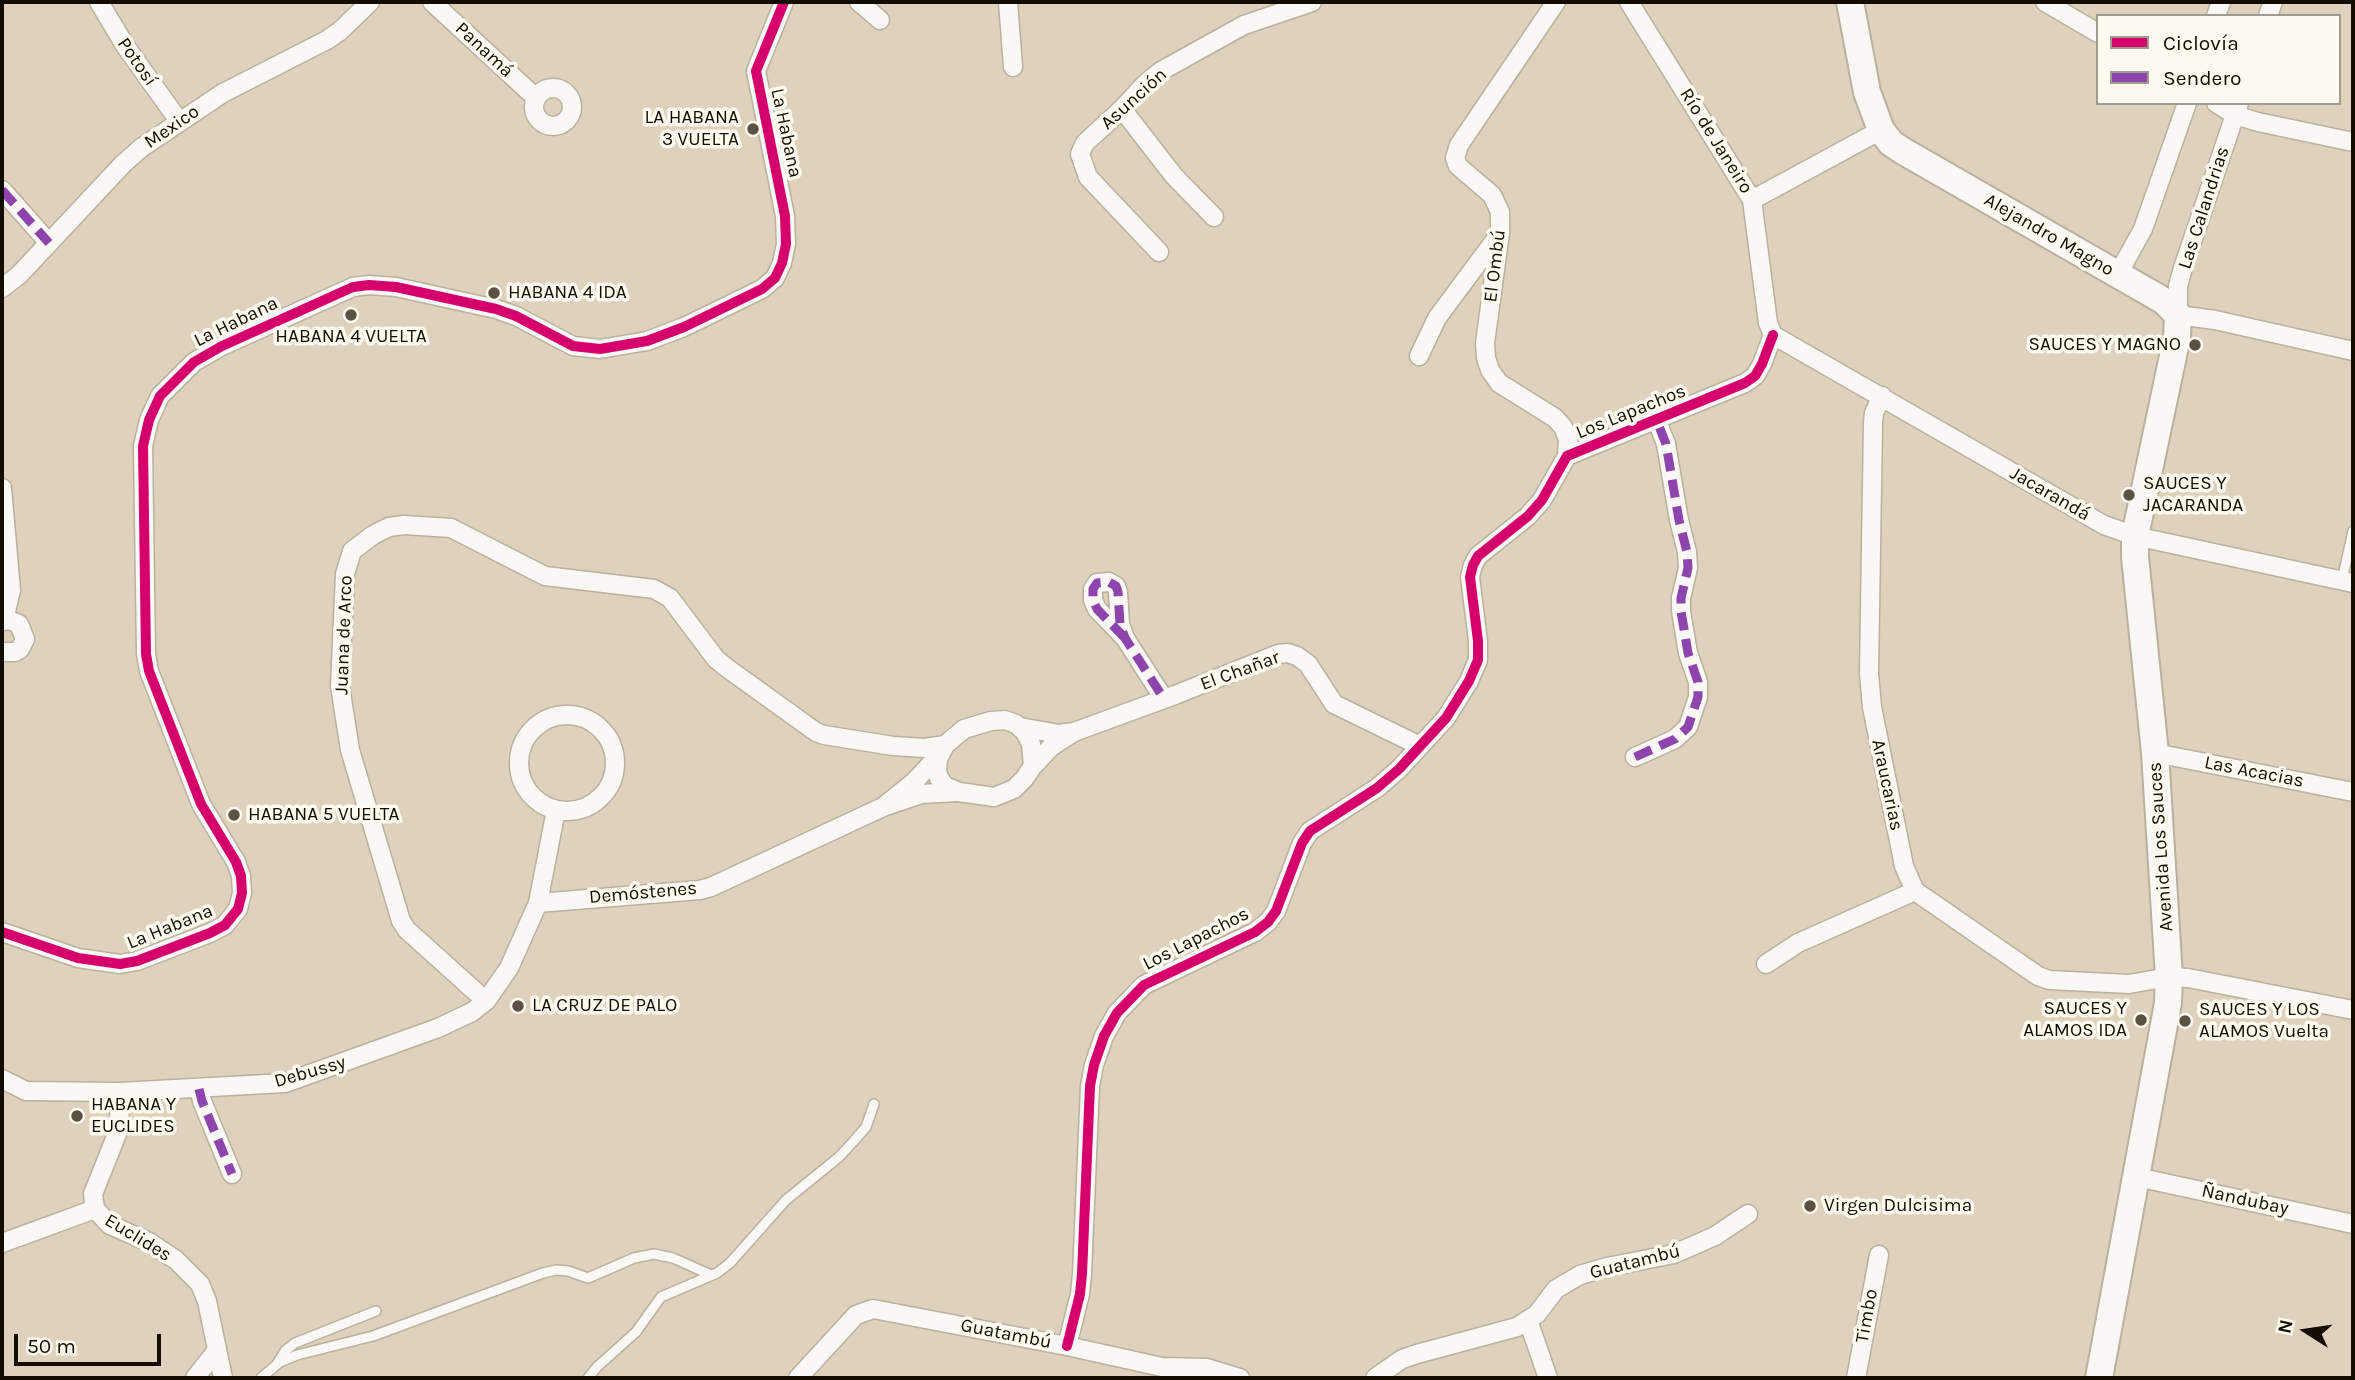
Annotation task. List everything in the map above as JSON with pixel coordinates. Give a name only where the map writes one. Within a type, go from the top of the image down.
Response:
[{"type":"main road","name":"Alejandro Magno","points":[[1850,2],[1867,92],[1881,130],[1891,143],[2164,301],[2178,315]]},
{"type":"main road","name":"Avenida Los Sauces","points":[[2099,1378],[2168,1003],[2169,977],[2155,752],[2135,536],[2177,337],[2178,315]]},
{"type":"street","name":"Potosí","points":[[99,2],[126,47],[179,121]]},
{"type":"street","name":"Mexico","points":[[2,288],[19,275],[141,148],[223,93],[327,40],[370,2]]},
{"type":"street","name":"Panamá","points":[[432,2],[536,98]]},
{"type":"street","name":"La Habana","points":[[2,932],[78,958],[120,964],[137,961],[210,933],[225,925],[238,909],[242,893],[241,876],[236,862],[201,804],[149,671],[146,654],[143,446],[149,420],[160,396],[194,362],[222,346],[353,287],[396,287],[496,309],[516,316],[573,346],[600,349],[647,341],[684,327],[762,289],[775,278],[786,244],[785,216],[756,71],[784,2]]},
{"type":"street","points":[[859,2],[880,20]]},
{"type":"street","points":[[1008,2],[1013,67]]},
{"type":"street","name":"Asunción","points":[[1159,252],[1088,177],[1080,154],[1085,144],[1161,71],[1244,25],[1312,2]]},
{"type":"street","name":"El Ombú","points":[[1556,2],[1459,145],[1455,158],[1458,166],[1497,202],[1500,212],[1500,233],[1485,343],[1486,358],[1499,383],[1555,418],[1563,427],[1568,439],[1567,456]]},
{"type":"street","name":"Río de Janeiro","points":[[1629,2],[1752,200],[1768,323],[1773,335]]},
{"type":"street","points":[[2045,2],[2096,32]]},
{"type":"street","points":[[2118,274],[2143,229],[2186,105]]},
{"type":"street","points":[[1122,109],[1174,176],[1214,217]]},
{"type":"street","points":[[2237,109],[2258,122],[2353,142]]},
{"type":"street","name":"Las Calandrias","points":[[2178,315],[2178,286],[2183,268],[2237,109]]},
{"type":"street","points":[[1752,200],[1881,130]]},
{"type":"street","points":[[2,190],[49,243]]},
{"type":"street","points":[[1419,356],[1437,318],[1500,233]]},
{"type":"street","points":[[2178,315],[2215,320],[2353,351]]},
{"type":"street","name":"Jacarandá","points":[[1773,335],[2104,526],[2135,536],[2348,581]]},
{"type":"street","name":"Los Lapachos","points":[[1067,1346],[1080,1294],[1082,1274],[1090,1086],[1104,1036],[1117,1013],[1144,985],[1255,932],[1268,922],[1276,911],[1302,842],[1310,831],[1377,788],[1399,769],[1446,718],[1469,681],[1478,660],[1471,578],[1473,565],[1478,556],[1528,516],[1542,500],[1567,456],[1745,383],[1755,376],[1762,364],[1773,335]]},
{"type":"street","name":"Araucarias","points":[[1882,396],[1874,413],[1873,424],[1869,673],[1872,707],[1904,866],[1915,891]]},
{"type":"street","points":[[1635,757],[1675,739],[1688,727],[1698,696],[1698,682],[1688,653],[1681,611],[1688,552],[1679,520],[1666,444],[1657,421]]},
{"type":"street","points":[[2,488],[11,590],[3,621],[15,621],[19,624],[25,639],[20,649],[15,652],[2,652]]},
{"type":"street","name":"Juana de Arco","points":[[486,1001],[407,930],[401,921],[351,750],[340,686],[345,574],[352,551],[389,527],[404,525],[451,528],[545,576],[654,589],[670,598],[716,659],[726,668],[816,732],[824,736],[893,747],[943,750]]},
{"type":"street","points":[[1125,638],[1164,699]]},
{"type":"street","name":"El Chañar","points":[[1020,727],[1059,734],[1073,732],[1278,654],[1288,653],[1308,664],[1334,704],[1420,746]]},
{"type":"street","points":[[559,715],[575,715],[596,724],[611,742],[615,757],[614,772],[609,787],[593,803],[571,811],[556,810],[540,803],[528,792],[521,778],[518,761],[522,745],[530,731],[543,720],[559,715]]},
{"type":"street","name":"Demóstenes","points":[[883,807],[914,782],[964,729],[1005,720],[1020,727]]},
{"type":"street","points":[[1020,727],[1031,744],[1033,766]]},
{"type":"street","name":"El Chañar","points":[[1033,766],[1051,747],[1073,732]]},
{"type":"street","points":[[893,747],[910,755],[915,764],[914,782]]},
{"type":"street","points":[[943,750],[937,770],[939,778],[945,786],[958,792]]},
{"type":"street","name":"Las Acacias","points":[[2155,752],[2353,792]]},
{"type":"street","name":"Demóstenes","points":[[538,903],[711,887],[883,807],[920,794],[1004,794],[1024,779],[1033,766]]},
{"type":"street","points":[[486,1001],[509,968],[538,903],[556,810]]},
{"type":"street","points":[[1766,964],[1798,943],[1915,891],[2038,976],[2049,980],[2129,984],[2169,977],[2205,979],[2353,1010]]},
{"type":"street","name":"Debussy","points":[[120,1092],[272,1084],[297,1080],[438,1028],[472,1012],[486,1001]]},
{"type":"street","points":[[2,1079],[26,1091],[120,1092]]},
{"type":"street","points":[[199,1088],[232,1174]]},
{"type":"street","name":"Euclides","points":[[120,1092],[119,1129],[93,1194],[95,1209],[110,1225],[149,1242],[176,1259],[200,1284],[207,1301],[223,1378]]},
{"type":"street","name":"Ñandubay","points":[[2137,1177],[2353,1224]]},
{"type":"street","points":[[2,1243],[95,1209]]},
{"type":"street","name":"Guatambú","points":[[1375,1378],[1402,1359],[1502,1333],[1528,1320],[1537,1314],[1556,1289],[1580,1275],[1674,1254],[1715,1236],[1748,1214]]},
{"type":"street","name":"Timbo","points":[[1856,1378],[1879,1255]]},
{"type":"street","name":"Guatambú","points":[[798,1378],[856,1315],[873,1309],[1162,1367],[1207,1368],[1240,1378]]},
{"type":"street","points":[[1528,1320],[1548,1378]]},
{"type":"street","points":[[195,1378],[217,1350]]},
{"type":"lane","points":[[2348,581],[2353,531]]},
{"type":"lane","points":[[588,1378],[636,1332],[661,1297],[730,1264],[786,1200],[839,1157],[866,1127],[874,1104]]},
{"type":"lane","points":[[276,1365],[310,1351],[373,1336],[556,1270],[588,1278],[634,1258],[654,1254],[673,1258],[711,1275]]},
{"type":"lane","points":[[261,1378],[295,1343],[376,1311]]},
{"type":"marked path","points":[[2,190],[49,243]]},
{"type":"marked path","points":[[1635,757],[1675,739],[1688,727],[1698,697],[1698,682],[1688,653],[1681,611],[1688,568],[1687,552],[1666,444],[1657,421]]},
{"type":"marked path","points":[[1125,638],[1097,609],[1093,600],[1093,589],[1097,583],[1109,582],[1116,586],[1120,624],[1125,638],[1164,699]]},
{"type":"marked path","points":[[199,1089],[232,1174]]},
{"type":"cycle path","points":[[2,932],[78,958],[120,964],[137,961],[210,933],[225,925],[238,909],[242,893],[241,876],[236,862],[201,804],[149,671],[146,654],[143,446],[149,420],[160,396],[194,362],[222,346],[353,287],[396,287],[496,309],[516,316],[573,346],[600,349],[647,341],[684,327],[762,289],[775,278],[786,244],[785,216],[756,71],[784,2]]},
{"type":"cycle path","points":[[1067,1346],[1080,1294],[1082,1274],[1090,1086],[1104,1036],[1117,1013],[1144,985],[1255,932],[1268,922],[1276,911],[1302,843],[1310,831],[1377,788],[1399,769],[1446,718],[1469,681],[1478,660],[1470,577],[1473,565],[1478,556],[1528,516],[1542,500],[1567,456],[1745,383],[1755,376],[1773,335]]},
{"type":"place","name":"LA HABANA 3 VUELTA","points":[[753,129]]},
{"type":"place","name":"HABANA 4 IDA","points":[[494,293]]},
{"type":"place","name":"HABANA 4 VUELTA","points":[[351,315]]},
{"type":"place","name":"SAUCES Y MAGNO","points":[[2195,345]]},
{"type":"place","name":"SAUCES Y JACARANDA","points":[[2129,495]]},
{"type":"place","name":"HABANA 5 VUELTA","points":[[234,815]]},
{"type":"place","name":"LA CRUZ DE PALO","points":[[518,1006]]},
{"type":"place","name":"SAUCES Y ALAMOS IDA","points":[[2141,1020]]},
{"type":"place","name":"SAUCES Y LOS ALAMOS Vuelta","points":[[2185,1021]]},
{"type":"place","name":"HABANA Y EUCLIDES","points":[[77,1116]]},
{"type":"place","name":"Virgen Dulcisima","points":[[1810,1206]]}]
